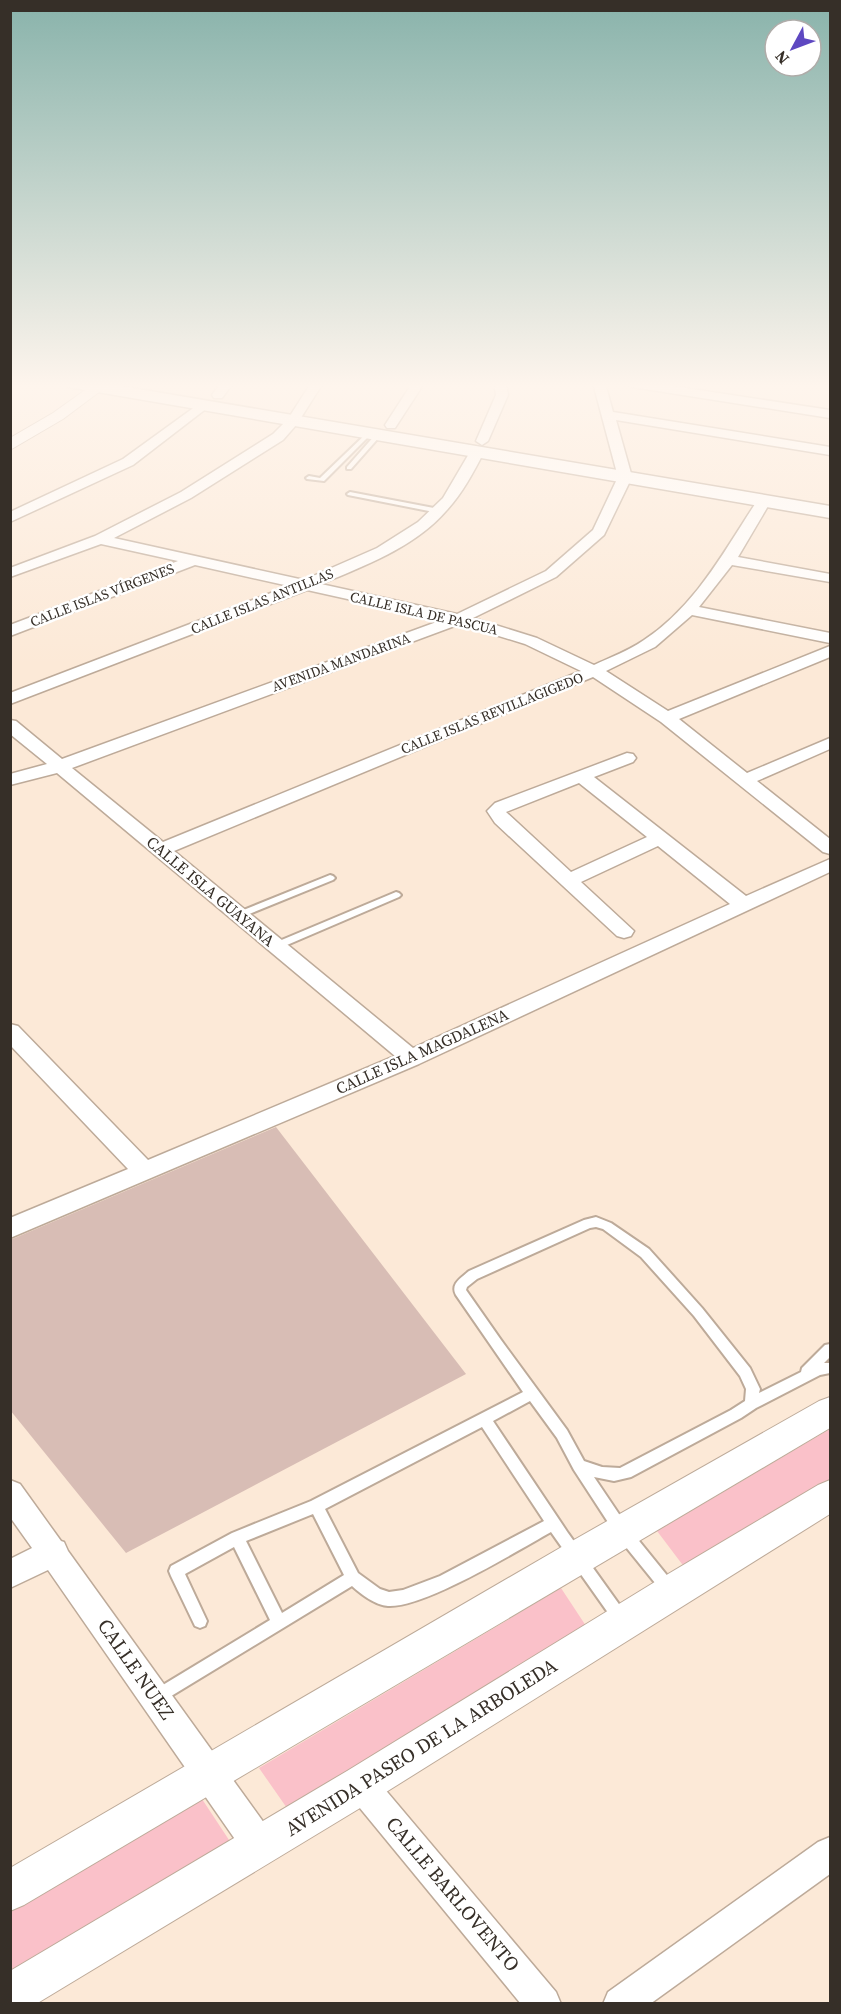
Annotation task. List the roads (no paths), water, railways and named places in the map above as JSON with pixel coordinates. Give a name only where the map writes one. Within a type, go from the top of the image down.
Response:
[{"type":"main road","points":[[651,477],[764,501],[831,512]]},
{"type":"main road","points":[[667,477],[831,499]]},
{"type":"street","points":[[10,518],[96,477]]},
{"type":"street","points":[[10,573],[100,539],[186,495],[215,477]]},
{"type":"street","name":"CALLE ISLAS ANTILLAS","points":[[10,699],[304,585],[402,539],[439,511],[464,477]]},
{"type":"street","name":"AVENIDA MANDARINA","points":[[10,780],[61,766],[459,619],[551,574],[599,532],[621,477]]},
{"type":"street","name":"CALLE ISLAS REVILLAGIGEDO","points":[[161,850],[594,671],[654,640],[689,610],[730,560],[764,501]]},
{"type":"street","name":"CALLE ISLA DE PASCUA","points":[[100,539],[459,619],[531,641],[594,671],[667,718],[831,848]]},
{"type":"street","name":"CALLE ISLAS VÍRGENES","points":[[10,631],[194,560]]},
{"type":"street","points":[[730,560],[831,578]]},
{"type":"street","points":[[689,610],[831,638]]},
{"type":"street","points":[[667,718],[831,651]]},
{"type":"street","name":"CALLE ISLA GUAYANA","points":[[10,725],[411,1058]]},
{"type":"street","points":[[745,780],[831,744]]},
{"type":"street","points":[[624,932],[501,819],[496,811],[501,807],[627,758]]},
{"type":"street","points":[[582,776],[744,905]]},
{"type":"street","points":[[569,880],[661,838]]},
{"type":"street","name":"CALLE ISLA MAGDALENA","points":[[10,1229],[411,1058],[831,865]]},
{"type":"street","points":[[10,1031],[144,1171]]},
{"type":"street","points":[[10,1891],[577,1557],[831,1411]]},
{"type":"street","name":"CALLE NUEZ","points":[[10,1493],[54,1552],[260,1846]]},
{"type":"street","name":"AVENIDA PASEO DE LA ARBOLEDA","points":[[10,1995],[361,1785],[671,1592],[831,1496]]},
{"type":"street","points":[[10,1574],[54,1552]]},
{"type":"street","name":"CALLE BARLOVENTO","points":[[361,1785],[544,2004]]},
{"type":"street","points":[[620,2004],[831,1854]]},
{"type":"lane","points":[[309,478],[322,480],[326,477]]},
{"type":"lane","points":[[351,494],[439,511]]},
{"type":"lane","points":[[239,915],[330,878]]},
{"type":"lane","points":[[276,946],[396,895]]},
{"type":"lane","points":[[671,1592],[622,1531],[579,1466],[562,1434],[531,1394],[463,1296],[461,1285],[473,1275],[588,1223],[596,1222],[608,1226],[645,1252],[698,1312],[745,1372],[753,1389],[751,1404]]},
{"type":"lane","points":[[801,1378],[831,1349]]},
{"type":"lane","points":[[579,1466],[606,1475],[626,1473],[801,1378],[818,1370],[831,1368]]},
{"type":"lane","points":[[200,1621],[176,1571],[237,1538],[316,1506],[531,1394]]},
{"type":"lane","points":[[484,1418],[553,1523],[623,1622]]},
{"type":"lane","points":[[316,1506],[353,1578],[382,1598],[397,1599],[443,1581],[553,1523]]},
{"type":"lane","points":[[237,1538],[279,1623]]},
{"type":"lane","points":[[156,1697],[353,1578]]}]
